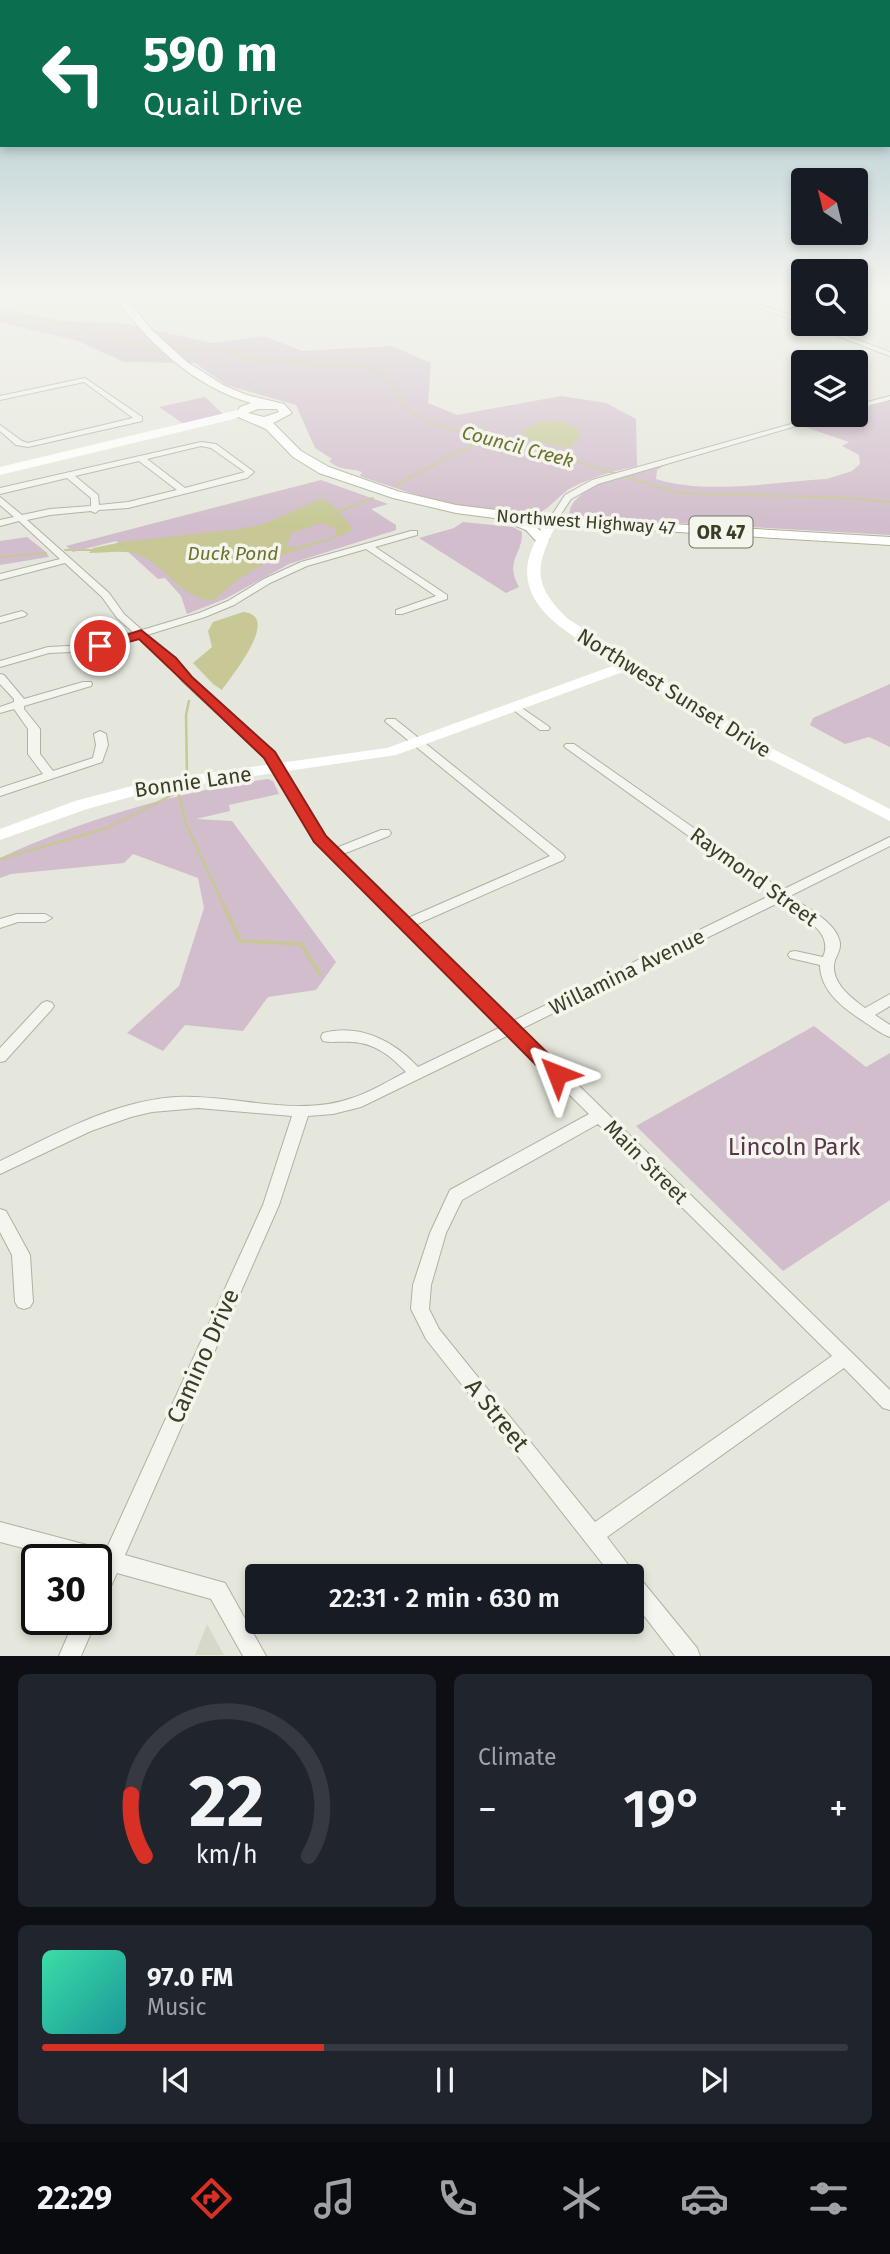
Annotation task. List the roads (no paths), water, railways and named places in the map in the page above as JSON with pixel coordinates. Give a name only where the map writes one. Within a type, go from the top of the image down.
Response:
[{"type":"main road","name":"Northwest Highway 47","points":[[186,372],[193,379],[239,400],[248,415],[271,426],[297,454],[312,464],[401,497],[505,517],[890,541]]},
{"type":"main road","name":"Northwest Highway 47","points":[[192,372],[223,390],[284,408],[286,410],[283,423],[297,444],[313,460],[330,471]]},
{"type":"main road","points":[[248,415],[268,404]]},
{"type":"main road","points":[[248,415],[268,420],[284,415]]},
{"type":"main road","points":[[505,517],[531,527],[542,539]]},
{"type":"street","points":[[0,398],[85,380],[138,417],[138,420],[28,445],[19,443],[0,427]]},
{"type":"street","points":[[868,404],[890,398]]},
{"type":"street","points":[[0,471],[248,415]]},
{"type":"street","points":[[552,521],[561,505],[572,495],[609,477],[791,426]]},
{"type":"street","points":[[0,491],[206,444],[249,473],[128,505],[64,511],[0,523]]},
{"type":"street","points":[[139,458],[184,491]]},
{"type":"street","points":[[69,475],[95,497],[95,510]]},
{"type":"street","name":"Main Street","points":[[0,500],[106,595],[120,616],[263,749],[280,769],[313,830],[335,853],[890,1402]]},
{"type":"street","name":"Northwest Sunset Drive","points":[[552,521],[532,564],[532,578],[540,598],[568,626],[776,757],[890,816]]},
{"type":"street","points":[[0,664],[48,650],[91,648],[141,634],[231,603],[294,568],[414,533]]},
{"type":"street","points":[[367,546],[444,597],[399,612]]},
{"type":"street","points":[[0,577],[66,560]]},
{"type":"street","points":[[0,620],[22,614]]},
{"type":"street","name":"Bonnie Lane","points":[[0,835],[81,805],[130,791],[170,783],[376,755],[419,743],[629,666]]},
{"type":"street","points":[[0,677],[19,699],[18,705],[34,729],[34,754],[50,775]]},
{"type":"street","points":[[0,710],[87,684]]},
{"type":"street","points":[[516,707],[544,728]]},
{"type":"street","points":[[391,721],[559,857],[407,924]]},
{"type":"street","points":[[0,792],[98,760],[102,745],[100,734]]},
{"type":"street","name":"Raymond Street","points":[[570,746],[831,934],[835,950],[827,962],[827,970],[832,985],[847,1001],[890,1032]]},
{"type":"street","points":[[335,853],[385,834]]},
{"type":"street","name":"Willamina Avenue","points":[[0,1168],[108,1118],[136,1109],[173,1103],[206,1102],[301,1113],[356,1103],[890,841]]},
{"type":"street","points":[[0,924],[17,918],[45,918]]},
{"type":"street","points":[[795,955],[827,962]]},
{"type":"street","points":[[866,1014],[890,999]]},
{"type":"street","points":[[0,1057],[47,1006]]},
{"type":"street","points":[[328,1037],[353,1035],[379,1041],[416,1074]]},
{"type":"street","name":"Camino Drive","points":[[112,1561],[271,1205],[301,1113]]},
{"type":"street","name":"A Street","points":[[599,1116],[456,1195],[447,1208],[421,1287],[420,1308],[432,1334],[616,1564]]},
{"type":"street","points":[[0,1216],[21,1255],[24,1302]]},
{"type":"street","points":[[593,1535],[845,1357]]},
{"type":"street","points":[[0,1532],[46,1544]]},
{"type":"street","points":[[112,1561],[218,1590],[255,1656]]},
{"type":"street","points":[[644,1599],[688,1656]]},
{"type":"street","points":[[70,1656],[79,1635]]},
{"type":"water","points":[[560,421],[578,428],[579,440],[568,448],[526,439],[521,431],[539,422]]},
{"type":"water","name":"Duck Pond","points":[[322,498],[334,506],[351,526],[351,530],[333,539],[265,563],[234,583],[215,600],[203,599],[184,590],[150,561],[135,553],[89,553],[93,548],[122,542],[264,524]],"holes":[[[321,523],[336,529],[335,537],[291,548],[287,545],[292,533]]]},
{"type":"water","name":"Duck Pond","points":[[243,612],[254,616],[258,623],[256,634],[243,660],[222,690],[193,663],[212,647],[208,631],[213,622]]},
{"type":"waterway","name":"Council Creek","points":[[381,372],[386,374],[406,409],[427,422],[490,440]]},
{"type":"waterway","points":[[394,486],[460,451],[490,440]]},
{"type":"waterway","name":"Council Creek","points":[[490,440],[543,451],[617,474]]},
{"type":"waterway","name":"Council Creek","points":[[623,476],[678,493],[847,498],[890,502]]},
{"type":"waterway","points":[[337,512],[373,498]]},
{"type":"waterway","points":[[65,550],[92,550]]},
{"type":"waterway","points":[[0,557],[46,553]]},
{"type":"waterway","points":[[187,774],[186,715],[189,701]]},
{"type":"waterway","points":[[0,859],[107,828],[178,792],[186,824],[224,906]]},
{"type":"waterway","points":[[223,904],[240,941],[301,944],[320,974]]},
{"type":"park label","name":"Lincoln Park","points":[[794,1147]]}]
